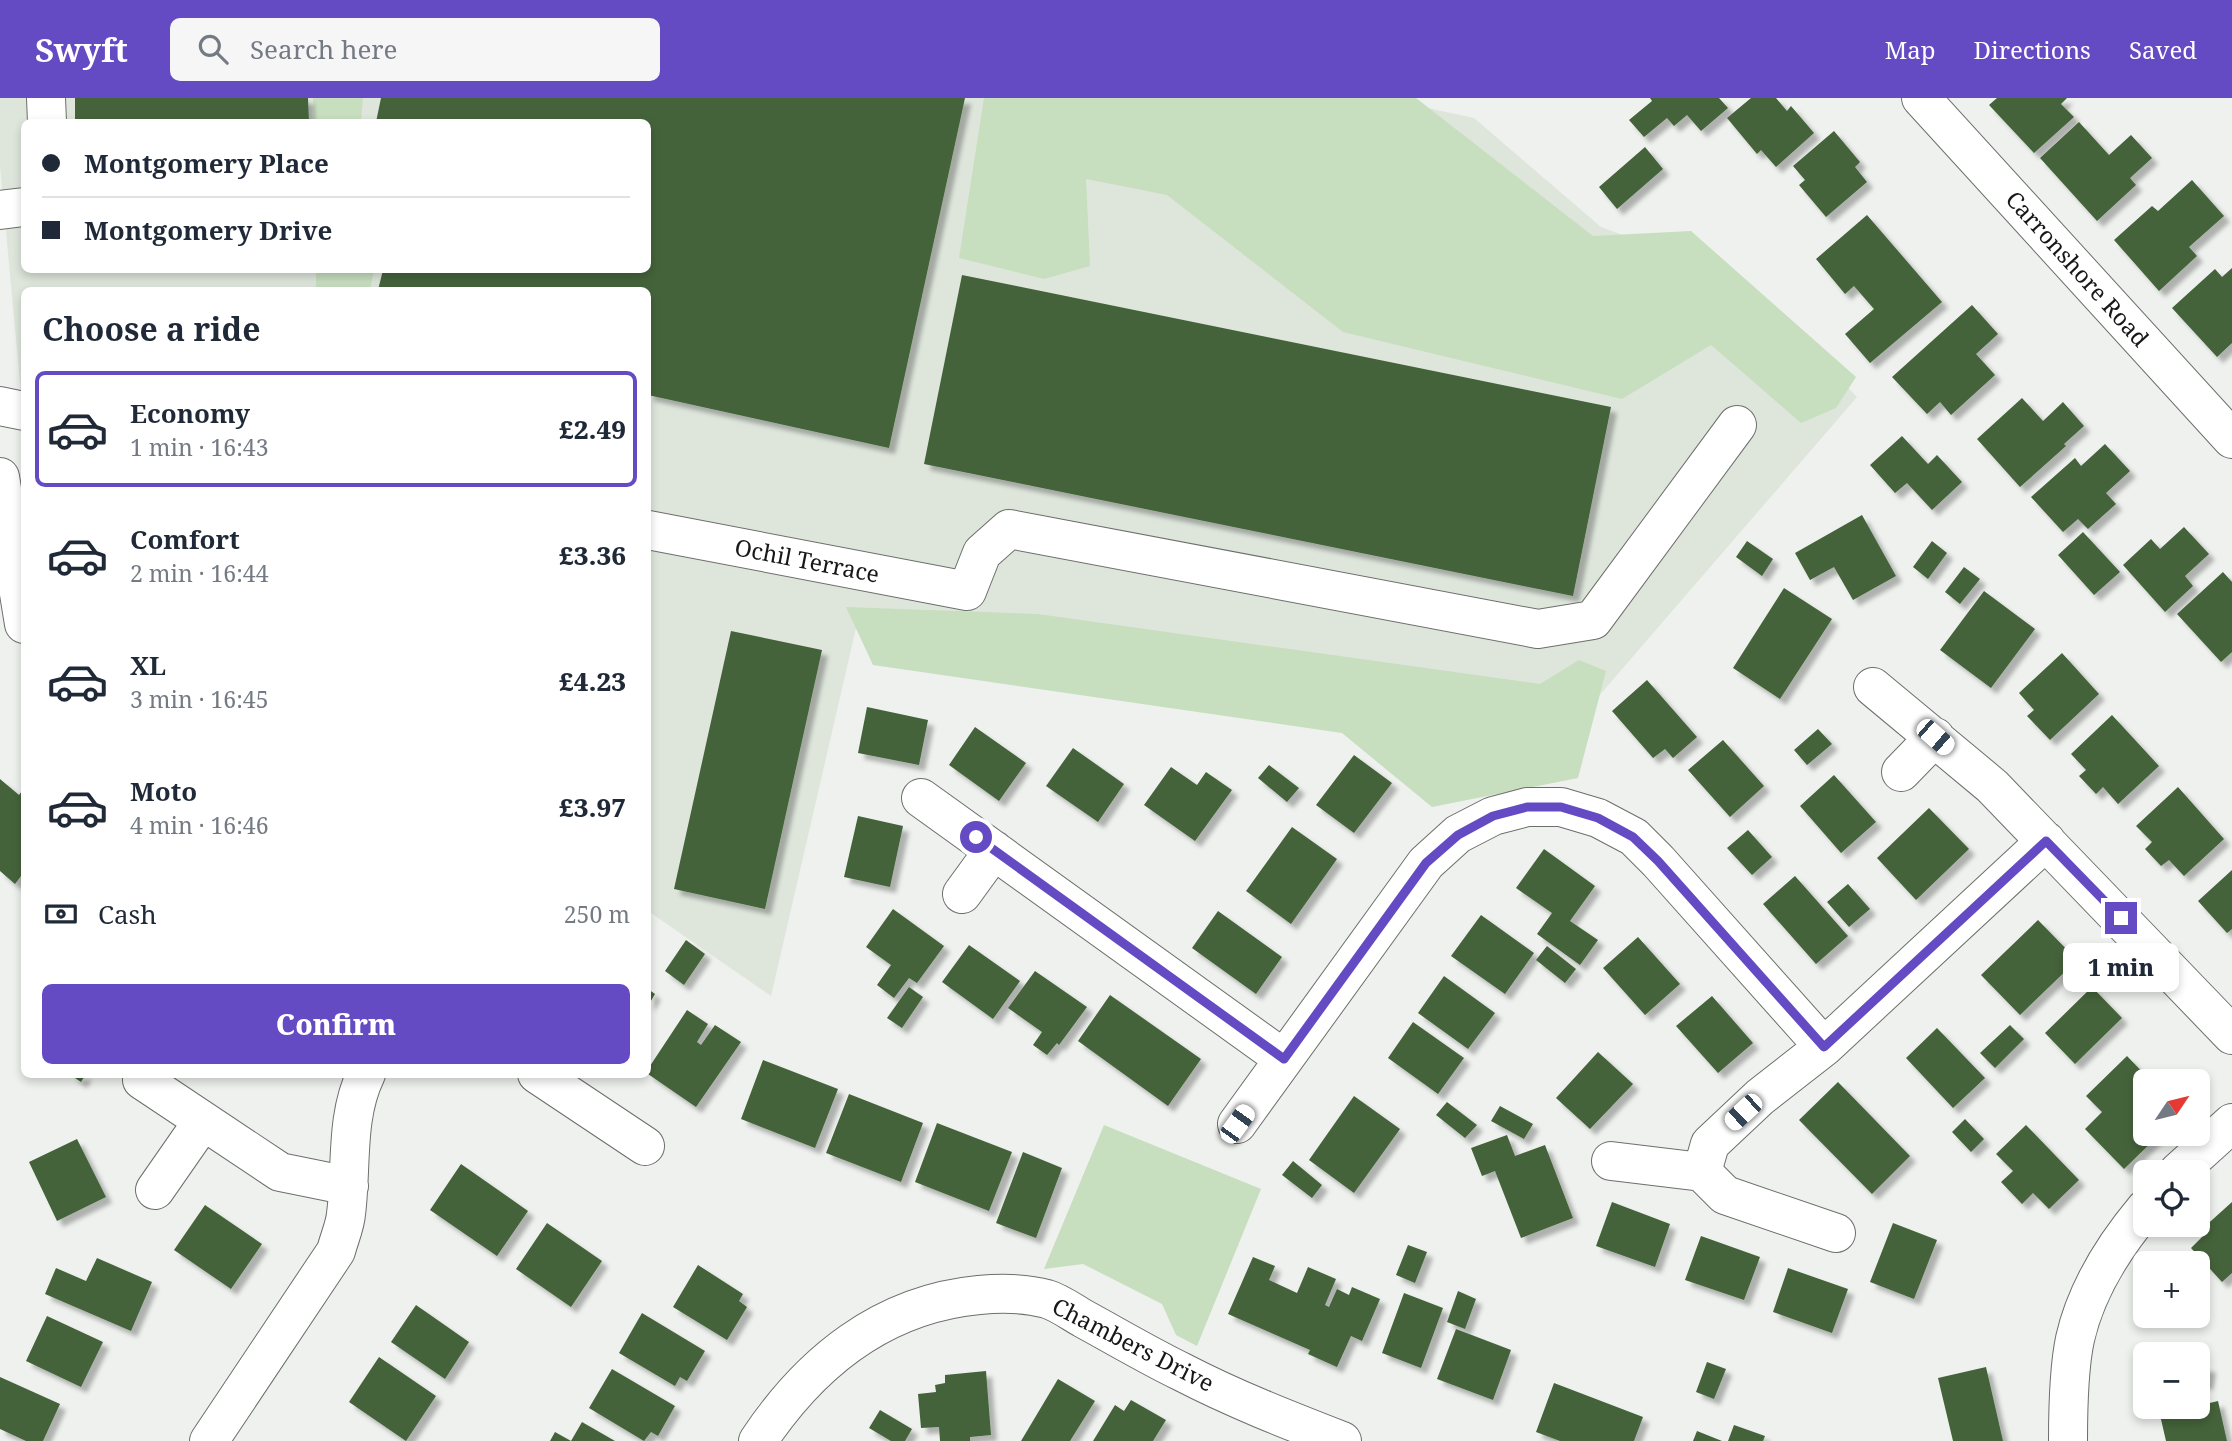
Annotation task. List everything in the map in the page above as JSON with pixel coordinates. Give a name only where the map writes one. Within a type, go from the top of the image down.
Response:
[{"type":"street","points":[[46,98],[47,119]]},
{"type":"street","name":"Carronshore Road","points":[[1921,98],[2232,439]]},
{"type":"street","points":[[0,210],[21,207]]},
{"type":"street","points":[[0,406],[21,410]]},
{"type":"street","name":"Ochil Terrace","points":[[651,531],[967,591],[982,553],[1009,529],[1538,629],[1593,620],[1737,425]]},
{"type":"street","points":[[0,477],[21,606]]},
{"type":"street","points":[[1874,687],[1992,786],[2232,1035]]},
{"type":"street","points":[[1901,772],[1935,737]]},
{"type":"street","points":[[921,798],[1284,1059]]},
{"type":"street","points":[[1237,1124],[1426,863],[1458,835],[1493,816],[1527,807],[1561,807],[1598,818],[1633,837],[1658,861],[1824,1047]]},
{"type":"street","points":[[1702,1172],[1710,1144],[1760,1097],[1824,1047],[2046,841]]},
{"type":"street","points":[[962,894],[994,850]]},
{"type":"street","points":[[209,1441],[336,1251],[346,1218],[351,1131],[364,1078]]},
{"type":"street","points":[[543,1078],[645,1146]]},
{"type":"street","points":[[142,1080],[280,1172],[349,1186]]},
{"type":"street","points":[[155,1191],[203,1121]]},
{"type":"street","points":[[2191,1160],[2232,1123]]},
{"type":"street","points":[[1611,1161],[1702,1172],[1725,1195],[1836,1233]]},
{"type":"street","points":[[2068,1441],[2075,1340],[2092,1289],[2120,1239],[2133,1224]]},
{"type":"street","name":"Chambers Drive","points":[[758,1441],[780,1407],[818,1368],[875,1325],[920,1306],[961,1297],[1003,1293],[1048,1300],[1182,1373],[1274,1415],[1342,1441]]},
{"type":"shaded area","points":[[0,98],[1382,98],[1474,118],[1601,227],[1747,281],[1857,397],[1585,712],[859,615],[771,996],[651,913],[651,287],[21,287],[21,393],[0,166]]},
{"type":"green space","points":[[313,98],[363,98],[361,119],[314,119]]},
{"type":"green space","points":[[984,98],[1416,98],[1593,236],[1691,231],[1856,377],[1836,408],[1801,423],[1711,345],[1622,399],[1343,332],[1167,195],[1086,179],[1090,266],[1044,279],[959,258]]},
{"type":"green space","points":[[316,273],[373,273],[371,287],[316,287]]},
{"type":"green space","points":[[846,607],[1038,614],[1540,684],[1579,660],[1606,671],[1578,778],[1432,807],[1342,733],[873,665]]},
{"type":"green space","points":[[1104,1125],[1261,1189],[1197,1346],[1176,1335],[1162,1304],[1083,1264],[1044,1269]]},
{"type":"building","points":[[75,98],[308,98],[309,119],[75,119]]},
{"type":"building","points":[[381,98],[965,98],[889,448],[651,396],[651,287],[379,287],[382,273],[651,273],[651,119],[377,119]]},
{"type":"building","points":[[1650,98],[1719,98],[1728,108],[1701,131],[1687,115],[1674,126],[1667,118],[1644,137],[1629,120],[1652,101]]},
{"type":"building","points":[[1751,98],[1776,98],[1787,111],[1791,106],[1814,133],[1776,167],[1761,150],[1757,154],[1727,118]]},
{"type":"building","points":[[1997,98],[2067,98],[2061,104],[2074,117],[2034,153],[1989,105]]},
{"type":"building","points":[[2079,122],[2109,155],[2131,135],[2152,158],[2130,178],[2136,185],[2097,221],[2040,158]]},
{"type":"building","points":[[1834,131],[1860,162],[1855,167],[1867,182],[1826,217],[1799,185],[1805,180],[1793,166]]},
{"type":"building","points":[[1645,147],[1663,169],[1617,209],[1599,187]]},
{"type":"building","points":[[2192,180],[2224,216],[2189,247],[2197,256],[2159,291],[2114,240],[2152,206],[2158,211]]},
{"type":"building","points":[[1867,215],[1942,302],[1870,363],[1845,334],[1874,309],[1854,286],[1845,294],[1816,259]]},
{"type":"building","points":[[2232,268],[2232,343],[2217,357],[2172,308],[2215,269],[2222,277]]},
{"type":"building","points":[[962,275],[1611,407],[1573,596],[924,464]]},
{"type":"building","points":[[1972,305],[1998,334],[1976,354],[1995,375],[1951,415],[1940,402],[1927,414],[1892,377]]},
{"type":"building","points":[[2022,398],[2043,421],[2063,402],[2084,426],[2020,487],[1977,439]]},
{"type":"building","points":[[1902,436],[1928,464],[1937,455],[1962,482],[1932,510],[1907,483],[1895,493],[1870,465]]},
{"type":"building","points":[[2105,444],[2130,471],[2106,493],[2116,504],[2088,529],[2078,519],[2063,532],[2031,497],[2075,458],[2081,466]]},
{"type":"building","points":[[1862,515],[1896,576],[1853,600],[1834,567],[1810,580],[1795,553]]},
{"type":"building","points":[[2184,527],[2209,554],[2185,576],[2193,586],[2165,612],[2123,565],[2151,539],[2160,549]]},
{"type":"building","points":[[2083,532],[2120,572],[2094,595],[2058,555]]},
{"type":"building","points":[[1747,541],[1773,559],[1762,576],[1736,557]]},
{"type":"building","points":[[1932,541],[1947,553],[1928,579],[1913,567]]},
{"type":"building","points":[[1964,567],[1980,579],[1960,604],[1945,592]]},
{"type":"building","points":[[2223,572],[2232,582],[2232,652],[2221,662],[2177,614]]},
{"type":"building","points":[[1784,588],[1832,619],[1780,699],[1733,668]]},
{"type":"building","points":[[1984,591],[2035,629],[1991,688],[1940,650]]},
{"type":"building","points":[[731,631],[822,650],[765,909],[674,889]]},
{"type":"building","points":[[2062,653],[2099,694],[2050,740],[2027,716],[2034,710],[2019,693]]},
{"type":"building","points":[[1647,680],[1697,737],[1673,758],[1665,749],[1653,758],[1612,711]]},
{"type":"building","points":[[867,707],[928,720],[919,765],[858,753]]},
{"type":"building","points":[[2112,715],[2159,766],[2118,804],[2103,787],[2096,794],[2079,776],[2086,770],[2071,754]]},
{"type":"building","points":[[975,727],[1026,763],[999,801],[949,765]]},
{"type":"building","points":[[1818,729],[1832,744],[1807,765],[1794,750]]},
{"type":"building","points":[[1723,740],[1764,786],[1730,817],[1688,770]]},
{"type":"building","points":[[1073,748],[1124,784],[1098,822],[1046,786]]},
{"type":"building","points":[[1354,755],[1392,783],[1354,833],[1316,805]]},
{"type":"building","points":[[1269,765],[1299,788],[1287,802],[1258,778]]},
{"type":"building","points":[[1171,767],[1197,785],[1206,772],[1232,790],[1195,841],[1144,805]]},
{"type":"building","points":[[1834,775],[1876,822],[1841,853],[1800,806]]},
{"type":"building","points":[[0,779],[19,795],[21,792],[21,876],[15,884],[0,871]]},
{"type":"building","points":[[2178,787],[2224,839],[2184,876],[2169,860],[2161,866],[2145,849],[2152,842],[2136,826]]},
{"type":"building","points":[[1929,808],[1969,849],[1916,900],[1877,858]]},
{"type":"building","points":[[858,816],[903,826],[890,887],[844,877]]},
{"type":"building","points":[[1292,827],[1337,859],[1291,924],[1246,891]]},
{"type":"building","points":[[1748,830],[1772,857],[1752,875],[1727,848]]},
{"type":"building","points":[[1544,849],[1595,886],[1570,921],[1598,940],[1580,965],[1537,934],[1552,913],[1516,888]]},
{"type":"building","points":[[2232,870],[2232,929],[2227,933],[2198,901]]},
{"type":"building","points":[[1795,876],[1848,936],[1816,964],[1763,904]]},
{"type":"building","points":[[1848,884],[1870,909],[1849,927],[1827,902]]},
{"type":"building","points":[[893,909],[944,946],[917,983],[909,978],[894,998],[877,985],[891,965],[866,947]]},
{"type":"building","points":[[1218,911],[1282,957],[1256,994],[1192,948]]},
{"type":"building","points":[[1481,915],[1534,953],[1505,994],[1451,956]]},
{"type":"building","points":[[2038,920],[2077,960],[2020,1015],[1981,975]]},
{"type":"building","points":[[1638,937],[1680,984],[1645,1015],[1603,968]]},
{"type":"building","points":[[686,940],[705,954],[684,985],[665,971]]},
{"type":"building","points":[[969,945],[1020,981],[993,1019],[942,982]]},
{"type":"building","points":[[1547,946],[1576,969],[1565,983],[1536,960]]},
{"type":"building","points":[[1035,971],[1087,1007],[1059,1045],[1057,1043],[1047,1055],[1033,1045],[1042,1032],[1008,1008]]},
{"type":"building","points":[[1444,976],[1495,1013],[1468,1049],[1418,1013]]},
{"type":"building","points":[[909,987],[923,997],[902,1028],[887,1018]]},
{"type":"building","points":[[2092,987],[2122,1018],[2075,1064],[2045,1033]]},
{"type":"building","points":[[1110,995],[1201,1059],[1168,1106],[1078,1041]]},
{"type":"building","points":[[1712,996],[1753,1043],[1718,1073],[1676,1026]]},
{"type":"building","points":[[687,1010],[708,1024],[697,1042],[701,1045],[715,1025],[741,1042],[696,1107],[651,1076],[651,1064]]},
{"type":"building","points":[[1413,1022],[1464,1058],[1438,1094],[1388,1058]]},
{"type":"building","points":[[2010,1025],[2024,1039],[1995,1068],[1980,1053]]},
{"type":"building","points":[[1937,1028],[1985,1078],[1953,1108],[1906,1058]]},
{"type":"building","points":[[1598,1052],[1633,1084],[1590,1129],[1556,1098]]},
{"type":"building","points":[[2127,1056],[2140,1069],[2133,1069],[2133,1146],[2148,1146],[2124,1169],[2085,1129],[2102,1112],[2086,1096]]},
{"type":"building","points":[[763,1060],[838,1089],[815,1148],[741,1119]]},
{"type":"building","points":[[1838,1082],[1910,1156],[1872,1194],[1799,1120]]},
{"type":"building","points":[[849,1094],[923,1123],[901,1182],[826,1153]]},
{"type":"building","points":[[1354,1096],[1400,1129],[1354,1193],[1309,1160]]},
{"type":"building","points":[[1447,1102],[1477,1125],[1465,1138],[1436,1115]]},
{"type":"building","points":[[1500,1106],[1533,1124],[1524,1139],[1491,1121]]},
{"type":"building","points":[[1965,1119],[1984,1139],[1971,1152],[1952,1132]]},
{"type":"building","points":[[937,1123],[1012,1152],[989,1211],[915,1182]]},
{"type":"building","points":[[2026,1125],[2079,1180],[2049,1209],[2033,1193],[2022,1204],[2001,1182],[2013,1171],[1996,1154]]},
{"type":"building","points":[[1507,1135],[1515,1156],[1545,1145],[1573,1218],[1521,1238],[1495,1171],[1482,1176],[1471,1148]]},
{"type":"building","points":[[77,1139],[106,1197],[57,1221],[29,1162]]},
{"type":"building","points":[[1023,1152],[1062,1168],[1036,1238],[996,1223]]},
{"type":"building","points":[[1293,1161],[1322,1185],[1312,1198],[1282,1175]]},
{"type":"building","points":[[461,1164],[528,1211],[497,1256],[430,1210]]},
{"type":"building","points":[[1612,1202],[1670,1224],[1655,1267],[1596,1246]]},
{"type":"building","points":[[2232,1202],[2232,1273],[2222,1282],[2210,1269],[2210,1251],[2194,1251],[2191,1248],[2202,1237],[2210,1237],[2210,1222]]},
{"type":"building","points":[[205,1205],[262,1244],[231,1289],[174,1250]]},
{"type":"building","points":[[547,1223],[602,1261],[571,1307],[516,1269]]},
{"type":"building","points":[[1893,1223],[1937,1240],[1914,1299],[1870,1282]]},
{"type":"building","points":[[1701,1236],[1760,1257],[1744,1300],[1685,1280]]},
{"type":"building","points":[[1408,1245],[1427,1252],[1415,1283],[1396,1275]]},
{"type":"building","points":[[1253,1257],[1275,1266],[1269,1280],[1297,1293],[1308,1267],[1336,1279],[1325,1305],[1329,1307],[1337,1289],[1349,1295],[1352,1287],[1380,1299],[1362,1341],[1351,1336],[1337,1367],[1308,1354],[1310,1350],[1228,1314]]},
{"type":"building","points":[[97,1258],[152,1282],[131,1331],[45,1294],[56,1268],[86,1281]]},
{"type":"building","points":[[698,1265],[743,1294],[739,1301],[747,1307],[727,1340],[673,1307]]},
{"type":"building","points":[[1788,1268],[1848,1289],[1832,1333],[1773,1312]]},
{"type":"building","points":[[1458,1291],[1476,1299],[1465,1329],[1447,1322]]},
{"type":"building","points":[[1404,1293],[1443,1308],[1421,1368],[1382,1353]]},
{"type":"building","points":[[416,1305],[469,1342],[445,1379],[391,1342]]},
{"type":"building","points":[[642,1313],[705,1351],[687,1381],[680,1377],[675,1386],[619,1353]]},
{"type":"building","points":[[47,1316],[103,1342],[81,1387],[26,1361]]},
{"type":"building","points":[[1456,1329],[1511,1350],[1493,1400],[1437,1379]]},
{"type":"building","points":[[379,1357],[436,1396],[406,1441],[349,1402]]},
{"type":"building","points":[[1707,1362],[1726,1369],[1714,1399],[1696,1392]]},
{"type":"building","points":[[1986,1367],[2003,1441],[1953,1441],[1938,1378]]},
{"type":"building","points":[[612,1369],[675,1406],[658,1436],[651,1432],[644,1441],[589,1408]]},
{"type":"building","points":[[986,1371],[991,1435],[970,1437],[970,1441],[940,1441],[939,1427],[921,1428],[918,1394],[936,1392],[935,1385],[945,1383],[945,1375]]},
{"type":"building","points":[[0,1377],[60,1404],[43,1441],[26,1441],[0,1429]]},
{"type":"building","points":[[1058,1379],[1095,1401],[1070,1441],[1021,1441]]},
{"type":"building","points":[[1554,1383],[1643,1417],[1634,1441],[1560,1441],[1536,1432]]},
{"type":"building","points":[[1131,1400],[1166,1420],[1153,1441],[1093,1441],[1115,1405],[1124,1411]]},
{"type":"building","points":[[2218,1401],[2227,1441],[2166,1441],[2161,1419],[2210,1419],[2210,1403]]},
{"type":"building","points":[[880,1410],[912,1429],[905,1441],[891,1441],[869,1428]]},
{"type":"building","points":[[582,1422],[615,1441],[571,1441]]},
{"type":"building","points":[[1734,1425],[1765,1436],[1763,1441],[1728,1441]]},
{"type":"building","points":[[1697,1431],[1722,1441],[1693,1441]]},
{"type":"building","points":[[555,1432],[571,1441],[550,1441]]},
{"type":"route","points":[[976,837],[1284,1059],[1426,863],[1458,835],[1493,816],[1527,807],[1561,807],[1598,818],[1633,837],[1658,861],[1824,1047],[2046,841],[2121,918]]}]
